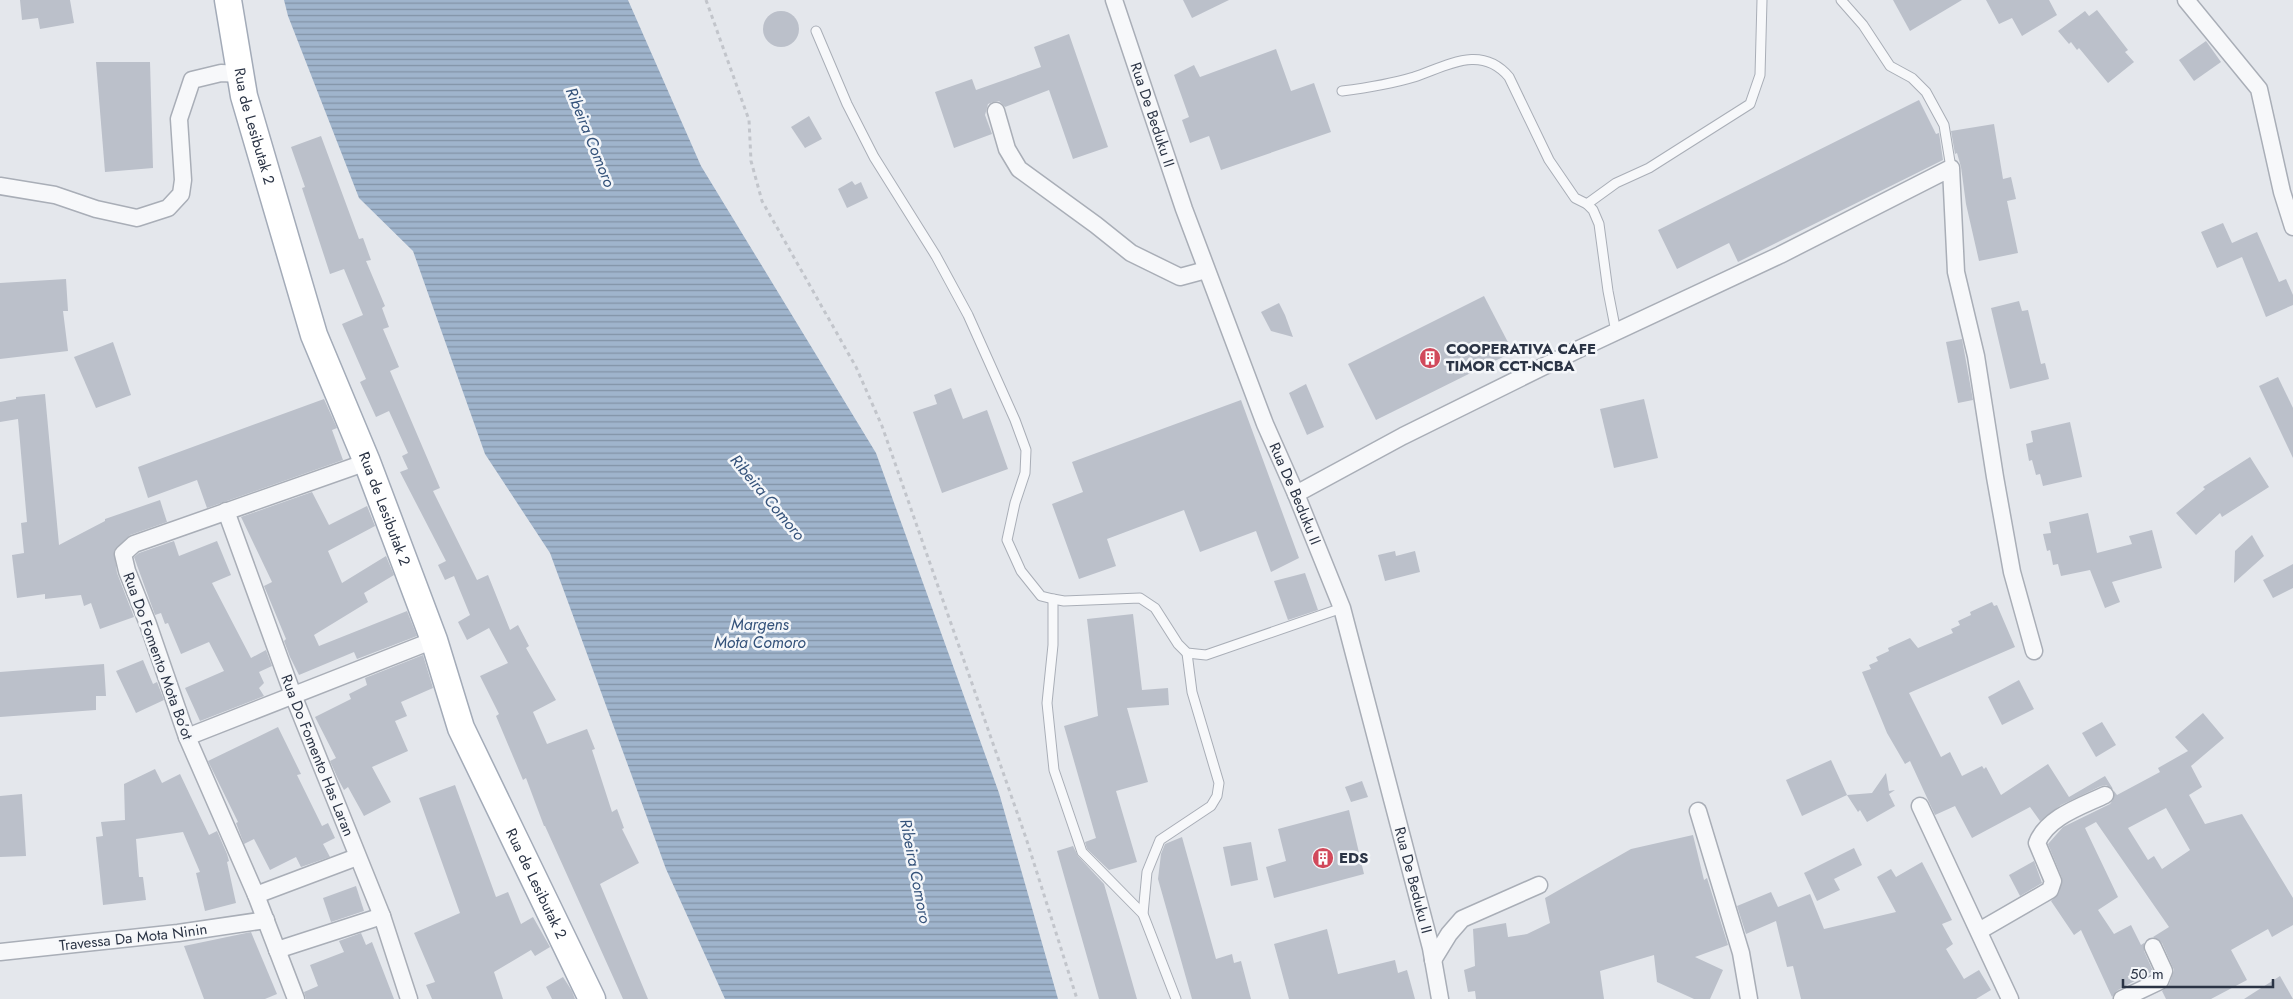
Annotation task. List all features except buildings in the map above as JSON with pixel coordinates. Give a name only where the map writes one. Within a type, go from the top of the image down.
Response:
[{"type":"main road","name":"Rua de Lesibutak 2","points":[[228,0],[244,96],[314,335],[368,462],[434,640],[461,728],[592,999]]},
{"type":"street","name":"Rua De Beduku II","points":[[1114,0],[1206,270],[1265,424],[1296,494],[1342,608],[1388,779],[1433,960],[1440,999]]},
{"type":"street","points":[[2186,0],[2259,89],[2282,192],[2293,227]]},
{"type":"street","points":[[0,186],[55,195],[96,209],[137,218],[168,208],[181,194],[183,180],[180,158],[180,118],[192,80],[221,73],[240,74]]},
{"type":"street","points":[[996,111],[1007,149],[1019,169],[1131,253],[1180,277],[1206,270]]},
{"type":"street","points":[[1296,494],[1403,436],[1616,332],[1780,255],[1951,168],[1956,272],[1976,356],[2012,572],[2034,651]]},
{"type":"street","name":"Rua Do Fomento Mota Bo’ot","points":[[296,999],[256,895],[187,737],[148,624],[127,571],[124,554],[134,544],[368,462]]},
{"type":"street","name":"Rua Do Fomento Has Laran","points":[[226,511],[293,695],[357,858],[382,916],[409,999]]},
{"type":"street","points":[[187,737],[434,640]]},
{"type":"street","points":[[1978,931],[2050,890],[2053,881],[2037,842],[2041,832],[2069,812],[2105,795]]},
{"type":"street","points":[[1920,806],[2010,999]]},
{"type":"street","points":[[1698,811],[1741,953],[1749,999]]},
{"type":"street","points":[[256,895],[357,858]]},
{"type":"street","points":[[1433,960],[1449,934],[1462,919],[1539,885]]},
{"type":"street","points":[[278,950],[382,916]]},
{"type":"street","name":"Travessa Da Mota Ninin","points":[[0,952],[178,933],[266,920]]},
{"type":"street","points":[[2122,999],[2160,981],[2164,971],[2153,947]]},
{"type":"lane","points":[[1587,204],[1616,183],[1649,168],[1750,104],[1760,75],[1762,0]]},
{"type":"lane","points":[[1841,0],[1863,25],[1890,66],[1912,78],[1926,92],[1944,125],[1951,168]]},
{"type":"lane","points":[[816,31],[846,104],[874,157],[936,256],[968,315],[1015,420],[1026,450],[1025,474],[1015,503],[1007,540],[1021,572],[1041,596],[1064,602],[1140,598],[1155,608],[1178,644],[1187,653],[1192,692],[1220,782],[1217,796],[1212,806],[1160,840],[1147,872],[1143,914]]},
{"type":"lane","points":[[1342,91],[1385,84],[1415,76],[1439,66],[1479,59],[1490,61],[1502,68],[1509,77],[1559,176],[1575,198],[1587,204],[1599,224],[1616,332]]},
{"type":"lane","points":[[1053,599],[1054,645],[1047,703],[1054,770],[1082,852],[1143,914],[1176,999]]},
{"type":"lane","points":[[1187,653],[1206,655],[1342,608]]},
{"type":"path","points":[[706,0],[749,120],[751,161],[762,202],[856,367],[882,426],[1023,829],[1077,999]]},
{"type":"water","name":"Margens Mota Comoro","points":[[284,0],[628,0],[701,166],[876,453],[999,793],[1058,999],[725,999],[666,869],[550,553],[485,454],[413,251],[359,198],[288,16]]},
{"type":"place","name":"COOPERATIVA CAFE TIMOR CCT-NCBA","points":[[1430,358]]},
{"type":"place","name":"EDS","points":[[1323,858]]},
{"type":"water label","name":"Ribeira Comoro","points":[[591,137]]},
{"type":"water label","name":"Ribeira Comoro","points":[[768,497]]},
{"type":"water label","name":"Ribeira Comoro","points":[[916,871]]}]
